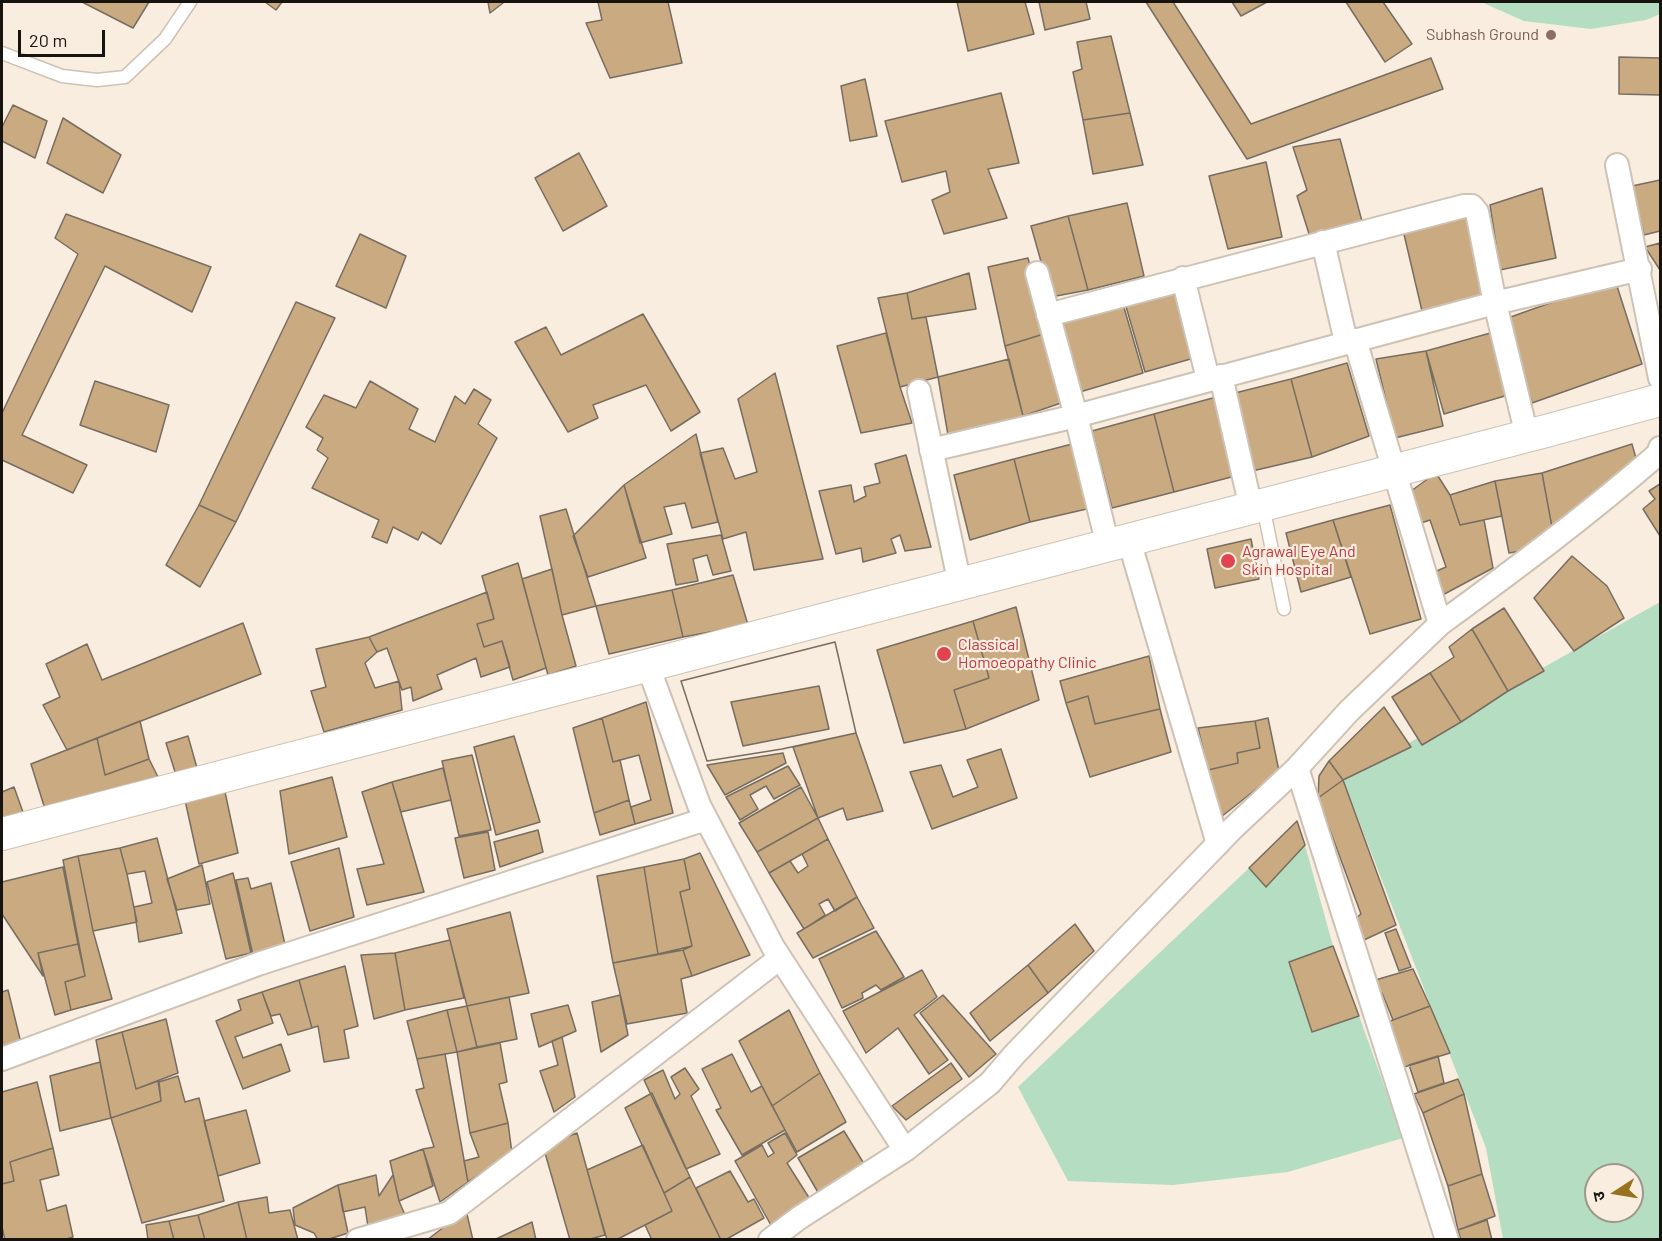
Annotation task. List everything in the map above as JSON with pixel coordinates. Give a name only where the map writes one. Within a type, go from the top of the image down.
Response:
[{"type":"street","points":[[1617,165],[1640,269],[1660,378]]},
{"type":"street","points":[[1048,315],[1323,242],[1464,206],[1472,206],[1477,212],[1495,303],[1527,436]]},
{"type":"street","points":[[1323,242],[1351,341],[1395,471],[1440,624]]},
{"type":"street","points":[[931,450],[1076,416],[1495,303],[1640,269]]},
{"type":"street","points":[[1037,273],[1076,416],[1218,844]]},
{"type":"street","points":[[1184,278],[1256,507]]},
{"type":"street","points":[[919,392],[960,585]]},
{"type":"street","points":[[2,834],[1660,400]]},
{"type":"street","points":[[770,1239],[905,1150],[990,1083],[1014,1055],[1218,844],[1297,768],[1349,711],[1440,624],[1520,566],[1604,500],[1658,454],[1660,448]]},
{"type":"street","points":[[648,666],[699,806],[780,958],[905,1150]]},
{"type":"street","points":[[1297,768],[1447,1239]]},
{"type":"street","points":[[2,1059],[258,964],[706,819]]},
{"type":"street","points":[[358,1239],[449,1213],[780,958]]},
{"type":"lane","points":[[2,53],[62,76],[97,80],[125,77],[165,39],[190,2]]},
{"type":"lane","points":[[1256,507],[1284,609]]},
{"type":"green space","points":[[1481,2],[1660,2],[1660,14],[1646,20],[1591,29],[1524,21]]},
{"type":"green space","points":[[1660,602],[1660,1239],[1503,1239],[1486,1148],[1343,780]]},
{"type":"green space","points":[[1305,845],[1333,946],[1289,962],[1312,1031],[1359,1016],[1403,1138],[1288,1172],[1173,1185],[1068,1181],[1018,1087],[1249,868],[1266,886]]},
{"type":"building","points":[[82,2],[149,2],[133,28]]},
{"type":"building","points":[[265,2],[282,2],[276,10]]},
{"type":"building","points":[[488,2],[503,2],[503,3],[490,13]]},
{"type":"building","points":[[598,2],[668,2],[682,63],[610,78],[586,23],[602,20]]},
{"type":"building","points":[[957,2],[1025,2],[1034,34],[968,51]]},
{"type":"building","points":[[1039,2],[1086,2],[1090,19],[1045,30]]},
{"type":"building","points":[[1146,2],[1173,2],[1251,124],[1431,58],[1443,89],[1247,159]]},
{"type":"building","points":[[1232,2],[1267,2],[1241,16]]},
{"type":"building","points":[[1346,2],[1383,2],[1412,44],[1385,62]]},
{"type":"building","points":[[1111,36],[1130,113],[1083,120],[1073,72],[1082,69],[1077,42]]},
{"type":"building","points":[[1619,57],[1660,58],[1660,95],[1619,94]]},
{"type":"building","points":[[865,79],[877,136],[850,141],[841,86]]},
{"type":"building","points":[[1001,93],[1019,163],[988,169],[1007,218],[944,234],[932,200],[950,192],[946,171],[902,182],[885,121]]},
{"type":"building","points":[[13,105],[47,121],[35,158],[2,141],[2,127]]},
{"type":"building","points":[[1130,113],[1143,165],[1093,174],[1083,120]]},
{"type":"building","points":[[63,118],[121,155],[103,193],[47,163]]},
{"type":"building","points":[[1340,139],[1363,225],[1311,240],[1297,196],[1307,190],[1293,147]]},
{"type":"building","points":[[579,153],[607,206],[563,231],[535,178]]},
{"type":"building","points":[[1266,162],[1282,237],[1228,249],[1209,176]]},
{"type":"building","points":[[1660,180],[1660,231],[1644,235],[1632,186]]},
{"type":"building","points":[[1542,188],[1556,258],[1500,270],[1490,205]]},
{"type":"building","points":[[1127,203],[1144,276],[1088,290],[1068,216]]},
{"type":"building","points":[[66,214],[211,267],[192,312],[105,266],[22,435],[87,465],[73,493],[2,460],[2,413],[78,254],[55,238]]},
{"type":"building","points":[[1068,216],[1088,290],[1051,297],[1031,226]]},
{"type":"building","points":[[1466,216],[1486,298],[1422,311],[1403,230]]},
{"type":"building","points":[[360,234],[406,256],[386,308],[336,286]]},
{"type":"building","points":[[1660,243],[1660,270],[1645,247]]},
{"type":"building","points":[[1028,258],[1047,333],[1005,346],[988,267]]},
{"type":"building","points":[[969,273],[976,309],[912,319],[907,293]]},
{"type":"building","points":[[1616,283],[1642,364],[1532,403],[1505,319],[1578,293]]},
{"type":"building","points":[[1175,289],[1194,358],[1145,372],[1125,303]]},
{"type":"building","points":[[907,293],[912,319],[926,317],[938,377],[900,387],[878,298]]},
{"type":"building","points":[[296,302],[335,318],[236,522],[199,505]]},
{"type":"building","points":[[1123,304],[1143,373],[1080,392],[1061,321]]},
{"type":"building","points":[[643,314],[700,412],[671,431],[646,385],[593,405],[598,418],[568,432],[515,342],[546,327],[561,355]]},
{"type":"building","points":[[1494,332],[1508,395],[1444,414],[1426,351]]},
{"type":"building","points":[[886,333],[912,423],[861,433],[837,346]]},
{"type":"building","points":[[1047,333],[1061,403],[1023,416],[1005,346]]},
{"type":"building","points":[[1426,351],[1443,426],[1395,438],[1376,359]]},
{"type":"building","points":[[1009,359],[1023,416],[948,435],[938,377]]},
{"type":"building","points":[[1347,363],[1369,436],[1312,457],[1291,379]]},
{"type":"building","points":[[775,373],[823,559],[754,570],[746,532],[723,539],[700,453],[723,448],[735,479],[757,472],[738,399]]},
{"type":"building","points":[[1291,379],[1312,457],[1248,472],[1231,394]]},
{"type":"building","points":[[95,381],[169,405],[156,452],[80,425]]},
{"type":"building","points":[[370,381],[418,409],[409,429],[435,442],[455,396],[465,404],[474,389],[491,400],[478,424],[497,438],[441,544],[422,532],[418,540],[393,527],[387,543],[372,537],[379,520],[312,488],[328,458],[317,450],[323,438],[306,427],[324,395],[356,408]]},
{"type":"building","points":[[1220,396],[1239,475],[1174,492],[1154,414]]},
{"type":"building","points":[[1154,414],[1174,492],[1112,508],[1092,431]]},
{"type":"building","points":[[696,434],[718,522],[692,528],[685,503],[664,507],[672,534],[640,543],[624,485]]},
{"type":"building","points":[[1076,443],[1091,508],[1030,522],[1014,459]]},
{"type":"building","points":[[1632,444],[1637,462],[1552,527],[1542,473]]},
{"type":"building","points":[[906,455],[931,547],[905,551],[900,535],[891,539],[896,553],[863,562],[861,548],[836,554],[819,491],[851,485],[854,502],[866,496],[864,487],[880,483],[875,464]]},
{"type":"building","points":[[1014,459],[1030,522],[970,540],[954,475]]},
{"type":"building","points":[[1436,473],[1450,495],[1460,525],[1484,520],[1493,568],[1437,598],[1432,573],[1446,567],[1430,520],[1421,523],[1411,491]]},
{"type":"building","points":[[1542,473],[1552,527],[1532,549],[1509,553],[1495,481]]},
{"type":"building","points":[[1495,481],[1502,516],[1460,525],[1450,495]]},
{"type":"building","points":[[1660,484],[1660,536],[1643,509],[1655,499],[1649,491]]},
{"type":"building","points":[[624,485],[646,558],[588,577],[573,536]]},
{"type":"building","points":[[199,505],[236,522],[200,587],[166,565]]},
{"type":"building","points":[[1390,505],[1421,619],[1370,634],[1333,520]]},
{"type":"building","points":[[566,509],[596,606],[562,615],[540,516]]},
{"type":"building","points":[[1333,520],[1351,577],[1301,592],[1286,533]]},
{"type":"building","points":[[721,535],[731,571],[713,575],[707,555],[693,559],[698,581],[676,585],[667,544]]},
{"type":"building","points":[[1251,539],[1259,579],[1215,588],[1207,549]]},
{"type":"building","points":[[1572,556],[1607,586],[1624,618],[1574,651],[1534,598]]},
{"type":"building","points":[[518,563],[546,668],[513,680],[502,641],[484,647],[477,624],[494,619],[482,576]]},
{"type":"building","points":[[552,569],[576,666],[548,675],[522,579]]},
{"type":"building","points":[[733,575],[748,625],[683,637],[672,590]]},
{"type":"building","points":[[672,590],[683,637],[609,654],[596,606]]},
{"type":"building","points":[[487,592],[494,619],[477,624],[484,647],[502,641],[510,667],[481,677],[476,658],[437,675],[442,689],[413,701],[411,687],[402,690],[387,648],[377,652],[369,637]]},
{"type":"building","points":[[1016,607],[1039,700],[966,729],[954,690],[989,678],[973,621]]},
{"type":"building","points":[[1504,608],[1544,671],[1508,691],[1472,629]]},
{"type":"building","points":[[973,621],[989,678],[954,690],[966,729],[904,743],[877,650]]},
{"type":"building","points":[[243,623],[261,674],[67,750],[43,705],[60,697],[46,664],[87,644],[102,680]]},
{"type":"building","points":[[1472,629],[1508,691],[1461,722],[1430,673],[1454,657],[1449,647]]},
{"type":"building","points":[[369,637],[377,652],[365,663],[375,688],[399,681],[402,710],[324,732],[311,691],[326,687],[316,649]]},
{"type":"building","points":[[835,642],[856,733],[782,749],[707,761],[681,681]],"holes":[[[819,686],[829,729],[743,746],[731,702]]]},
{"type":"building","points":[[835,642],[856,733],[782,749],[707,761],[681,681]]},
{"type":"building","points":[[1149,656],[1160,709],[1095,724],[1088,696],[1066,703],[1060,681]]},
{"type":"building","points":[[1430,673],[1461,722],[1422,745],[1392,697]]},
{"type":"building","points":[[1088,696],[1095,724],[1160,709],[1171,752],[1090,777],[1066,703]]},
{"type":"building","points":[[646,702],[673,813],[635,824],[631,807],[651,800],[639,755],[613,762],[602,718]]},
{"type":"building","points":[[1384,707],[1411,747],[1343,780],[1329,761]]},
{"type":"building","points":[[602,718],[613,762],[620,760],[629,800],[594,813],[573,728]]},
{"type":"building","points":[[1268,718],[1279,771],[1221,817],[1208,770],[1238,763],[1237,753],[1260,748],[1255,721]]},
{"type":"building","points":[[140,721],[149,759],[105,775],[97,738]]},
{"type":"building","points":[[1255,721],[1260,748],[1237,753],[1238,763],[1208,770],[1198,728]]},
{"type":"building","points":[[856,733],[883,811],[847,820],[843,808],[818,818],[793,747]]},
{"type":"building","points":[[188,736],[197,768],[176,775],[166,743]]},
{"type":"building","points":[[514,736],[540,822],[496,835],[474,747]]},
{"type":"building","points":[[97,738],[105,775],[149,759],[162,785],[49,822],[31,764]]},
{"type":"building","points":[[1001,749],[1017,798],[932,829],[910,772],[941,765],[953,797],[978,787],[967,760]]},
{"type":"building","points":[[783,753],[786,763],[725,795],[707,765]]},
{"type":"building","points":[[472,755],[491,830],[459,836],[442,761]]},
{"type":"building","points":[[1329,761],[1343,780],[1318,798],[1319,776]]},
{"type":"building","points":[[788,766],[800,785],[774,799],[766,786],[750,795],[758,809],[740,820],[726,797]]},
{"type":"building","points":[[443,768],[451,800],[401,812],[392,782]]},
{"type":"building","points":[[332,777],[347,837],[289,854],[280,791]]},
{"type":"building","points":[[1343,780],[1396,925],[1364,940],[1356,918],[1361,914],[1318,798]]},
{"type":"building","points":[[392,782],[424,892],[367,905],[357,869],[384,864],[362,792]]},
{"type":"building","points":[[14,787],[24,815],[2,821],[2,792]]},
{"type":"building","points":[[801,787],[818,818],[757,852],[739,823]]},
{"type":"building","points":[[225,792],[238,853],[199,864],[185,800]]},
{"type":"building","points":[[629,800],[635,824],[600,835],[594,813]]},
{"type":"building","points":[[818,818],[828,839],[769,873],[757,852]]},
{"type":"building","points":[[1297,821],[1305,845],[1266,887],[1249,868]]},
{"type":"building","points":[[538,830],[543,852],[500,867],[494,842]]},
{"type":"building","points":[[488,832],[495,870],[464,878],[455,838]]},
{"type":"building","points":[[157,838],[182,933],[139,942],[134,907],[152,903],[145,871],[127,874],[120,848]]},
{"type":"building","points":[[828,839],[857,897],[835,911],[828,899],[819,904],[825,915],[804,929],[769,873],[790,861],[798,873],[808,866],[802,854]]},
{"type":"building","points":[[120,848],[137,922],[93,931],[78,856]]},
{"type":"building","points":[[339,848],[354,917],[310,931],[291,862]]},
{"type":"building","points":[[700,853],[750,955],[692,976],[683,950],[692,946],[680,892],[690,889],[684,859]]},
{"type":"building","points":[[78,856],[93,931],[112,999],[71,1010],[65,982],[85,976],[63,860]]},
{"type":"building","points":[[684,859],[690,889],[680,892],[692,946],[658,954],[644,867]]},
{"type":"building","points":[[202,865],[210,904],[177,910],[167,879]]},
{"type":"building","points":[[63,867],[78,944],[38,953],[43,976],[2,914],[2,882]]},
{"type":"building","points":[[644,867],[658,954],[613,963],[597,876]]},
{"type":"building","points":[[233,873],[251,953],[226,959],[207,882]]},
{"type":"building","points":[[248,878],[251,889],[271,883],[286,949],[254,960],[236,880]]},
{"type":"building","points":[[857,897],[874,928],[813,958],[797,933]]},
{"type":"building","points":[[510,912],[529,993],[467,1006],[447,929]]},
{"type":"building","points":[[1075,924],[1094,951],[1048,993],[1028,965]]},
{"type":"building","points":[[1396,929],[1411,967],[1399,971],[1385,933]]},
{"type":"building","points":[[876,931],[904,977],[881,990],[876,985],[862,993],[863,998],[842,1008],[819,959]]},
{"type":"building","points":[[450,940],[464,998],[405,1010],[395,953]]},
{"type":"building","points":[[78,944],[85,976],[65,982],[71,1010],[55,1015],[38,953]]},
{"type":"building","points":[[1333,946],[1359,1016],[1312,1032],[1289,962]]},
{"type":"building","points":[[683,950],[692,976],[681,979],[687,1013],[627,1024],[613,963]]},
{"type":"building","points":[[395,953],[405,1010],[374,1019],[361,955]]},
{"type":"building","points":[[1028,965],[1048,993],[990,1041],[970,1013]]},
{"type":"building","points":[[345,966],[358,1026],[344,1030],[349,1058],[324,1062],[318,1026],[312,1028],[299,980]]},
{"type":"building","points":[[1413,969],[1430,1006],[1393,1020],[1382,993],[1376,996],[1372,981]]},
{"type":"building","points":[[922,970],[937,997],[914,1015],[948,1060],[929,1074],[898,1028],[866,1053],[843,1011]]},
{"type":"building","points":[[299,980],[312,1028],[288,1035],[280,1014],[271,1016],[262,992]]},
{"type":"building","points":[[8,990],[21,1043],[2,1049],[2,992]]},
{"type":"building","points":[[262,992],[273,1023],[235,1037],[243,1058],[281,1044],[290,1071],[243,1089],[216,1021],[241,1010],[238,1000]]},
{"type":"building","points":[[620,995],[628,1035],[601,1052],[592,1002]]},
{"type":"building","points":[[943,995],[996,1054],[969,1077],[920,1013]]},
{"type":"building","points":[[509,997],[517,1039],[477,1047],[467,1006]]},
{"type":"building","points":[[568,1005],[576,1031],[539,1047],[531,1014]]},
{"type":"building","points":[[467,1006],[477,1047],[457,1052],[447,1010]]},
{"type":"building","points":[[1430,1006],[1450,1053],[1398,1069],[1385,1023]]},
{"type":"building","points":[[447,1010],[457,1052],[417,1059],[407,1021]]},
{"type":"building","points":[[789,1010],[820,1073],[772,1106],[739,1041]]},
{"type":"building","points":[[166,1019],[178,1073],[136,1089],[122,1032]]},
{"type":"building","points":[[122,1032],[136,1089],[158,1081],[161,1101],[111,1118],[96,1040]]},
{"type":"building","points":[[562,1037],[575,1097],[554,1112],[540,1071],[558,1065],[552,1041]]},
{"type":"building","points":[[500,1043],[507,1082],[499,1084],[508,1123],[470,1133],[457,1052]]},
{"type":"building","points":[[445,1054],[468,1182],[440,1202],[423,1149],[434,1147],[416,1090],[424,1088],[417,1059]]},
{"type":"building","points":[[732,1054],[751,1092],[762,1086],[785,1130],[742,1155],[716,1110],[721,1108],[702,1069]]},
{"type":"building","points":[[1438,1056],[1444,1083],[1418,1092],[1409,1065]]},
{"type":"building","points":[[100,1062],[111,1118],[60,1131],[50,1076]]},
{"type":"building","points":[[951,1063],[962,1079],[906,1120],[892,1106]]},
{"type":"building","points":[[685,1068],[699,1089],[691,1096],[720,1154],[686,1169],[644,1080],[663,1070],[675,1099],[680,1094],[671,1077]]},
{"type":"building","points":[[820,1073],[846,1122],[797,1152],[772,1106]]},
{"type":"building","points":[[178,1076],[185,1102],[199,1098],[224,1201],[142,1223],[111,1118],[161,1101],[159,1082]]},
{"type":"building","points":[[1458,1079],[1464,1094],[1423,1113],[1414,1094]]},
{"type":"building","points":[[37,1082],[53,1148],[10,1162],[14,1181],[2,1184],[2,1092]]},
{"type":"building","points":[[652,1093],[690,1177],[664,1193],[625,1108]]},
{"type":"building","points":[[1464,1094],[1482,1174],[1448,1186],[1423,1113]]},
{"type":"building","points":[[246,1110],[260,1163],[218,1176],[204,1121]]},
{"type":"building","points":[[508,1123],[512,1153],[468,1182],[464,1161],[479,1157],[470,1133]]},
{"type":"building","points":[[844,1131],[866,1167],[819,1194],[798,1158]]},
{"type":"building","points":[[577,1133],[605,1235],[587,1240],[570,1240],[543,1146]]},
{"type":"building","points":[[785,1133],[797,1155],[787,1163],[813,1204],[772,1227],[735,1161],[762,1145],[768,1157],[774,1153],[768,1143]]},
{"type":"building","points":[[643,1145],[672,1211],[616,1240],[607,1240],[587,1170]]},
{"type":"building","points":[[53,1148],[59,1175],[40,1180],[47,1211],[66,1205],[73,1237],[63,1240],[5,1240],[2,1227],[2,1184],[14,1181],[10,1162]]},
{"type":"building","points":[[423,1149],[433,1186],[399,1201],[390,1161]]},
{"type":"building","points":[[730,1171],[748,1202],[754,1199],[764,1218],[725,1240],[721,1240],[696,1188]]},
{"type":"building","points":[[1482,1174],[1495,1216],[1458,1230],[1448,1186]]},
{"type":"building","points":[[376,1175],[379,1196],[393,1175],[405,1215],[368,1227],[365,1207],[343,1212],[338,1185]]},
{"type":"building","points":[[690,1177],[721,1240],[652,1240],[645,1225],[672,1211],[664,1193]]},
{"type":"building","points":[[338,1185],[348,1233],[326,1240],[318,1240],[314,1233],[295,1225],[293,1208]]},
{"type":"building","points":[[267,1197],[269,1213],[290,1210],[298,1240],[247,1240],[238,1202]]},
{"type":"building","points":[[238,1202],[247,1240],[205,1240],[198,1215]]},
{"type":"building","points":[[466,1210],[473,1240],[427,1240]]},
{"type":"building","points":[[198,1215],[205,1240],[174,1240],[169,1221]]},
{"type":"building","points":[[1487,1220],[1492,1240],[1461,1240],[1458,1230]]},
{"type":"building","points":[[169,1221],[174,1240],[148,1240],[146,1225]]},
{"type":"building","points":[[532,1222],[536,1240],[494,1240]]},
{"type":"place","name":"Subhash Ground","points":[[1551,35]]},
{"type":"place","name":"Agrawal Eye And Skin Hospital","points":[[1228,561]]},
{"type":"place","name":"Classical Homoeopathy Clinic","points":[[944,654]]}]
